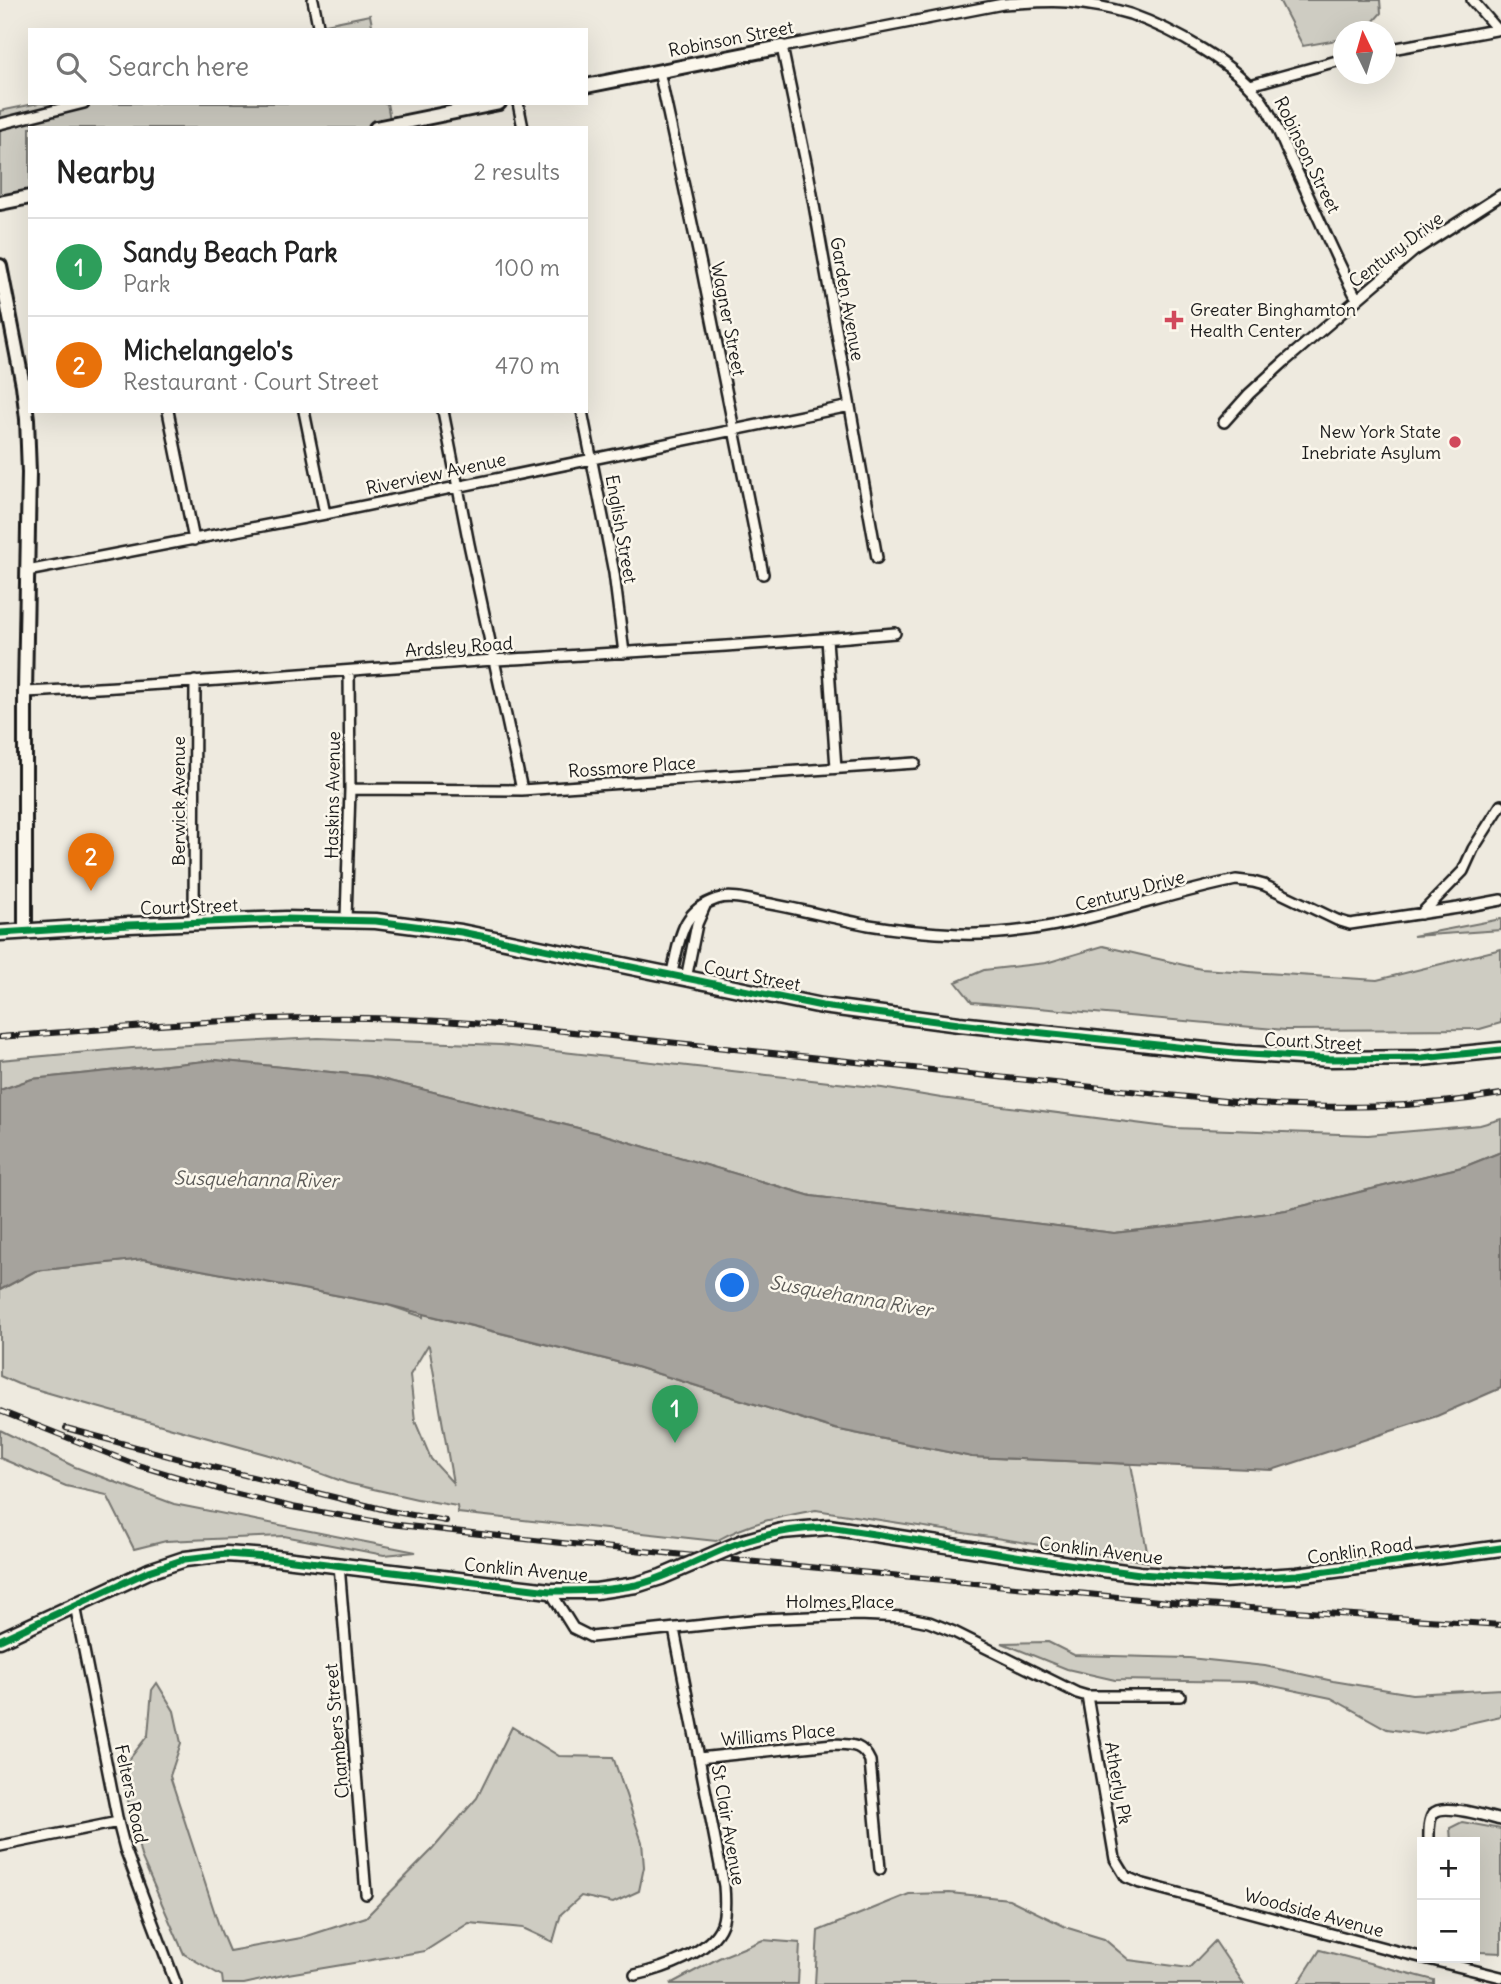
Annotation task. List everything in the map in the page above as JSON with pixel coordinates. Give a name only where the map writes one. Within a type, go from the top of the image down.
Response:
[{"type":"main road","name":"Court Street","points":[[0,933],[194,922],[346,919],[461,932],[779,998],[867,1013],[1234,1053],[1357,1060],[1422,1058],[1501,1050]]},
{"type":"main road","name":"Conklin Avenue","points":[[0,1640],[149,1571],[201,1556],[226,1554],[550,1591],[596,1591],[636,1585],[661,1577],[743,1542],[782,1531],[829,1527],[1140,1574],[1223,1580]]},
{"type":"main road","name":"Conklin Road","points":[[1223,1580],[1297,1575],[1501,1548]]},
{"type":"street","points":[[313,0],[319,28]]},
{"type":"street","points":[[1472,0],[1499,29]]},
{"type":"street","name":"Robinson Street","points":[[588,86],[1003,4],[1067,2],[1116,10],[1181,38],[1217,58],[1250,85],[1264,103],[1357,299]]},
{"type":"street","points":[[1396,48],[1499,29]]},
{"type":"street","name":"Garden Avenue","points":[[782,47],[809,177],[877,558]]},
{"type":"street","points":[[1250,85],[1333,62]]},
{"type":"street","name":"Wagner Street","points":[[659,71],[763,574]]},
{"type":"street","points":[[0,124],[76,105]]},
{"type":"street","points":[[386,126],[489,105]]},
{"type":"street","points":[[518,105],[523,126]]},
{"type":"street","name":"Century Drive","points":[[1224,422],[1249,394],[1284,362],[1414,251],[1501,195]]},
{"type":"street","points":[[0,203],[28,197]]},
{"type":"street","points":[[0,266],[23,384],[27,419],[29,473],[25,930]]},
{"type":"street","name":"Riverview Avenue","points":[[27,571],[325,514],[850,405]]},
{"type":"street","points":[[168,413],[194,540]]},
{"type":"street","points":[[304,413],[325,514]]},
{"type":"street","points":[[443,413],[522,790]]},
{"type":"street","name":"English Street","points":[[582,413],[614,573],[624,653]]},
{"type":"street","name":"Ardsley Road","points":[[25,692],[895,633]]},
{"type":"street","points":[[827,639],[836,768]]},
{"type":"street","name":"Haskins Avenue","points":[[346,919],[350,789],[349,671]]},
{"type":"street","name":"Berwick Avenue","points":[[194,922],[195,681]]},
{"type":"street","name":"Rossmore Place","points":[[350,789],[522,790],[915,763]]},
{"type":"street","points":[[1421,914],[1464,871],[1501,805]]},
{"type":"street","name":"Century Drive","points":[[706,905],[718,898],[732,898],[893,929],[999,934],[1058,926],[1226,882],[1245,880],[1346,923],[1357,924],[1501,900]]},
{"type":"street","points":[[679,977],[686,921],[694,911],[706,905]]},
{"type":"street","points":[[679,977],[696,924],[706,905]]},
{"type":"street","name":"Chambers Street","points":[[339,1565],[366,1894]]},
{"type":"street","name":"Holmes Place","points":[[550,1591],[573,1628],[591,1637],[761,1619],[858,1615],[904,1617],[929,1622],[954,1632],[1087,1696],[1180,1696]]},
{"type":"street","name":"Felters Road","points":[[75,1605],[125,1849],[176,1984]]},
{"type":"street","name":"St Clair Avenue","points":[[635,1975],[652,1972],[701,1948],[718,1932],[723,1922],[724,1886],[674,1629]]},
{"type":"street","name":"Atherly Pk","points":[[1087,1696],[1115,1859],[1123,1873]]},
{"type":"street","name":"Williams Place","points":[[699,1758],[833,1744],[861,1748],[870,1761],[880,1869]]},
{"type":"street","points":[[1429,1837],[1433,1814],[1439,1810],[1454,1809],[1501,1820]]},
{"type":"street","points":[[0,1846],[118,1822]]},
{"type":"street","name":"Woodside Avenue","points":[[1123,1873],[1140,1884],[1417,1953]]},
{"type":"street","name":"Woodside Avenue","points":[[1456,1963],[1501,1977]]},
{"type":"shaded area","points":[[1279,0],[1380,0],[1381,13],[1374,21],[1333,21],[1333,41],[1303,46]]},
{"type":"shaded area","points":[[370,15],[373,28],[306,28]]},
{"type":"shaded area","points":[[29,105],[387,105],[391,125],[28,126],[28,197],[0,203],[0,111]]},
{"type":"shaded area","points":[[1501,919],[1501,930],[1413,936]]},
{"type":"shaded area","points":[[1103,946],[1201,969],[1377,980],[1501,949],[1501,1023],[1480,1029],[1285,1030],[972,1002],[956,982],[984,970],[1046,963]]},
{"type":"shaded area","points":[[318,1038],[501,1045],[882,1088],[1174,1128],[1368,1135],[1480,1125],[1501,1119],[1501,1152],[1466,1166],[1286,1210],[1114,1233],[811,1196],[598,1133],[369,1076],[215,1060],[32,1079],[0,1090],[0,1060],[132,1048]]},
{"type":"shaded area","points":[[143,1259],[388,1305],[423,1317],[423,1314],[633,1366],[835,1429],[972,1457],[1131,1464],[1149,1562],[816,1510],[753,1525],[716,1541],[458,1513],[457,1506],[347,1483],[276,1457],[18,1384],[0,1376],[0,1290],[35,1271]],"holes":[[[429,1346],[453,1483],[431,1459],[415,1421],[410,1375]]]},
{"type":"shaded area","points":[[0,1430],[75,1467],[174,1504],[416,1552],[384,1555],[284,1536],[166,1541],[134,1549],[107,1495],[66,1486],[0,1458]]},
{"type":"shaded area","points":[[1048,1642],[1074,1655],[1189,1658],[1265,1666],[1412,1694],[1501,1689],[1501,1716],[1422,1734],[1387,1729],[1331,1698],[1254,1682],[1115,1680],[1067,1669],[1002,1643]]},
{"type":"shaded area","points":[[157,1683],[174,1711],[181,1743],[170,1776],[229,1951],[301,1938],[366,1917],[431,1851],[477,1798],[512,1727],[559,1756],[613,1757],[642,1842],[644,1867],[639,1891],[613,1903],[581,1896],[561,1914],[553,1942],[523,1928],[469,1923],[425,1951],[244,1984],[223,1984],[222,1976],[184,1954],[141,1856],[121,1770],[148,1735],[152,1690]]},
{"type":"shaded area","points":[[1462,1822],[1501,1829],[1501,1953],[1480,1952],[1480,1837],[1451,1837],[1450,1828]]},
{"type":"shaded area","points":[[950,1893],[1009,1899],[1068,1928],[1104,1939],[1129,1960],[1189,1968],[1215,1941],[1244,1984],[815,1984],[818,1931],[909,1894]]},
{"type":"shaded area","points":[[763,1940],[800,1943],[798,1984],[670,1984],[719,1958]]},
{"type":"shaded area","points":[[1320,1950],[1434,1980],[1434,1984],[1298,1984]]},
{"type":"water","name":"Susquehanna River","points":[[215,1060],[369,1076],[598,1133],[811,1196],[1114,1233],[1286,1210],[1466,1166],[1501,1152],[1501,1388],[1437,1416],[1272,1470],[972,1457],[835,1429],[633,1366],[388,1305],[143,1259],[35,1271],[0,1290],[0,1090],[32,1079]]},
{"type":"railway","points":[[0,1037],[229,1021],[393,1019],[583,1033],[1244,1103],[1309,1106],[1405,1105],[1501,1094]]},
{"type":"railway","points":[[0,1411],[137,1465],[225,1491],[292,1507],[390,1524],[1190,1604],[1501,1625]]},
{"type":"railway","points":[[66,1428],[390,1511],[446,1521]]},
{"type":"cycle path","points":[[0,933],[286,919],[376,921],[461,932],[822,1006],[959,1024],[1234,1053],[1330,1059],[1422,1058],[1501,1050]]},
{"type":"cycle path","points":[[0,1640],[149,1571],[185,1559],[226,1554],[561,1591],[604,1590],[636,1585],[755,1538],[787,1531],[829,1527],[1140,1574],[1223,1580],[1297,1575],[1501,1548]]},
{"type":"place","name":"Greater Binghamton Health Center","points":[[1174,320]]},
{"type":"place","name":"New York State Inebriate Asylum","points":[[1455,442]]},
{"type":"place","name":"Michelangelo's","points":[[91,891]]},
{"type":"place","name":"Sandy Beach Park","points":[[675,1443]]}]
